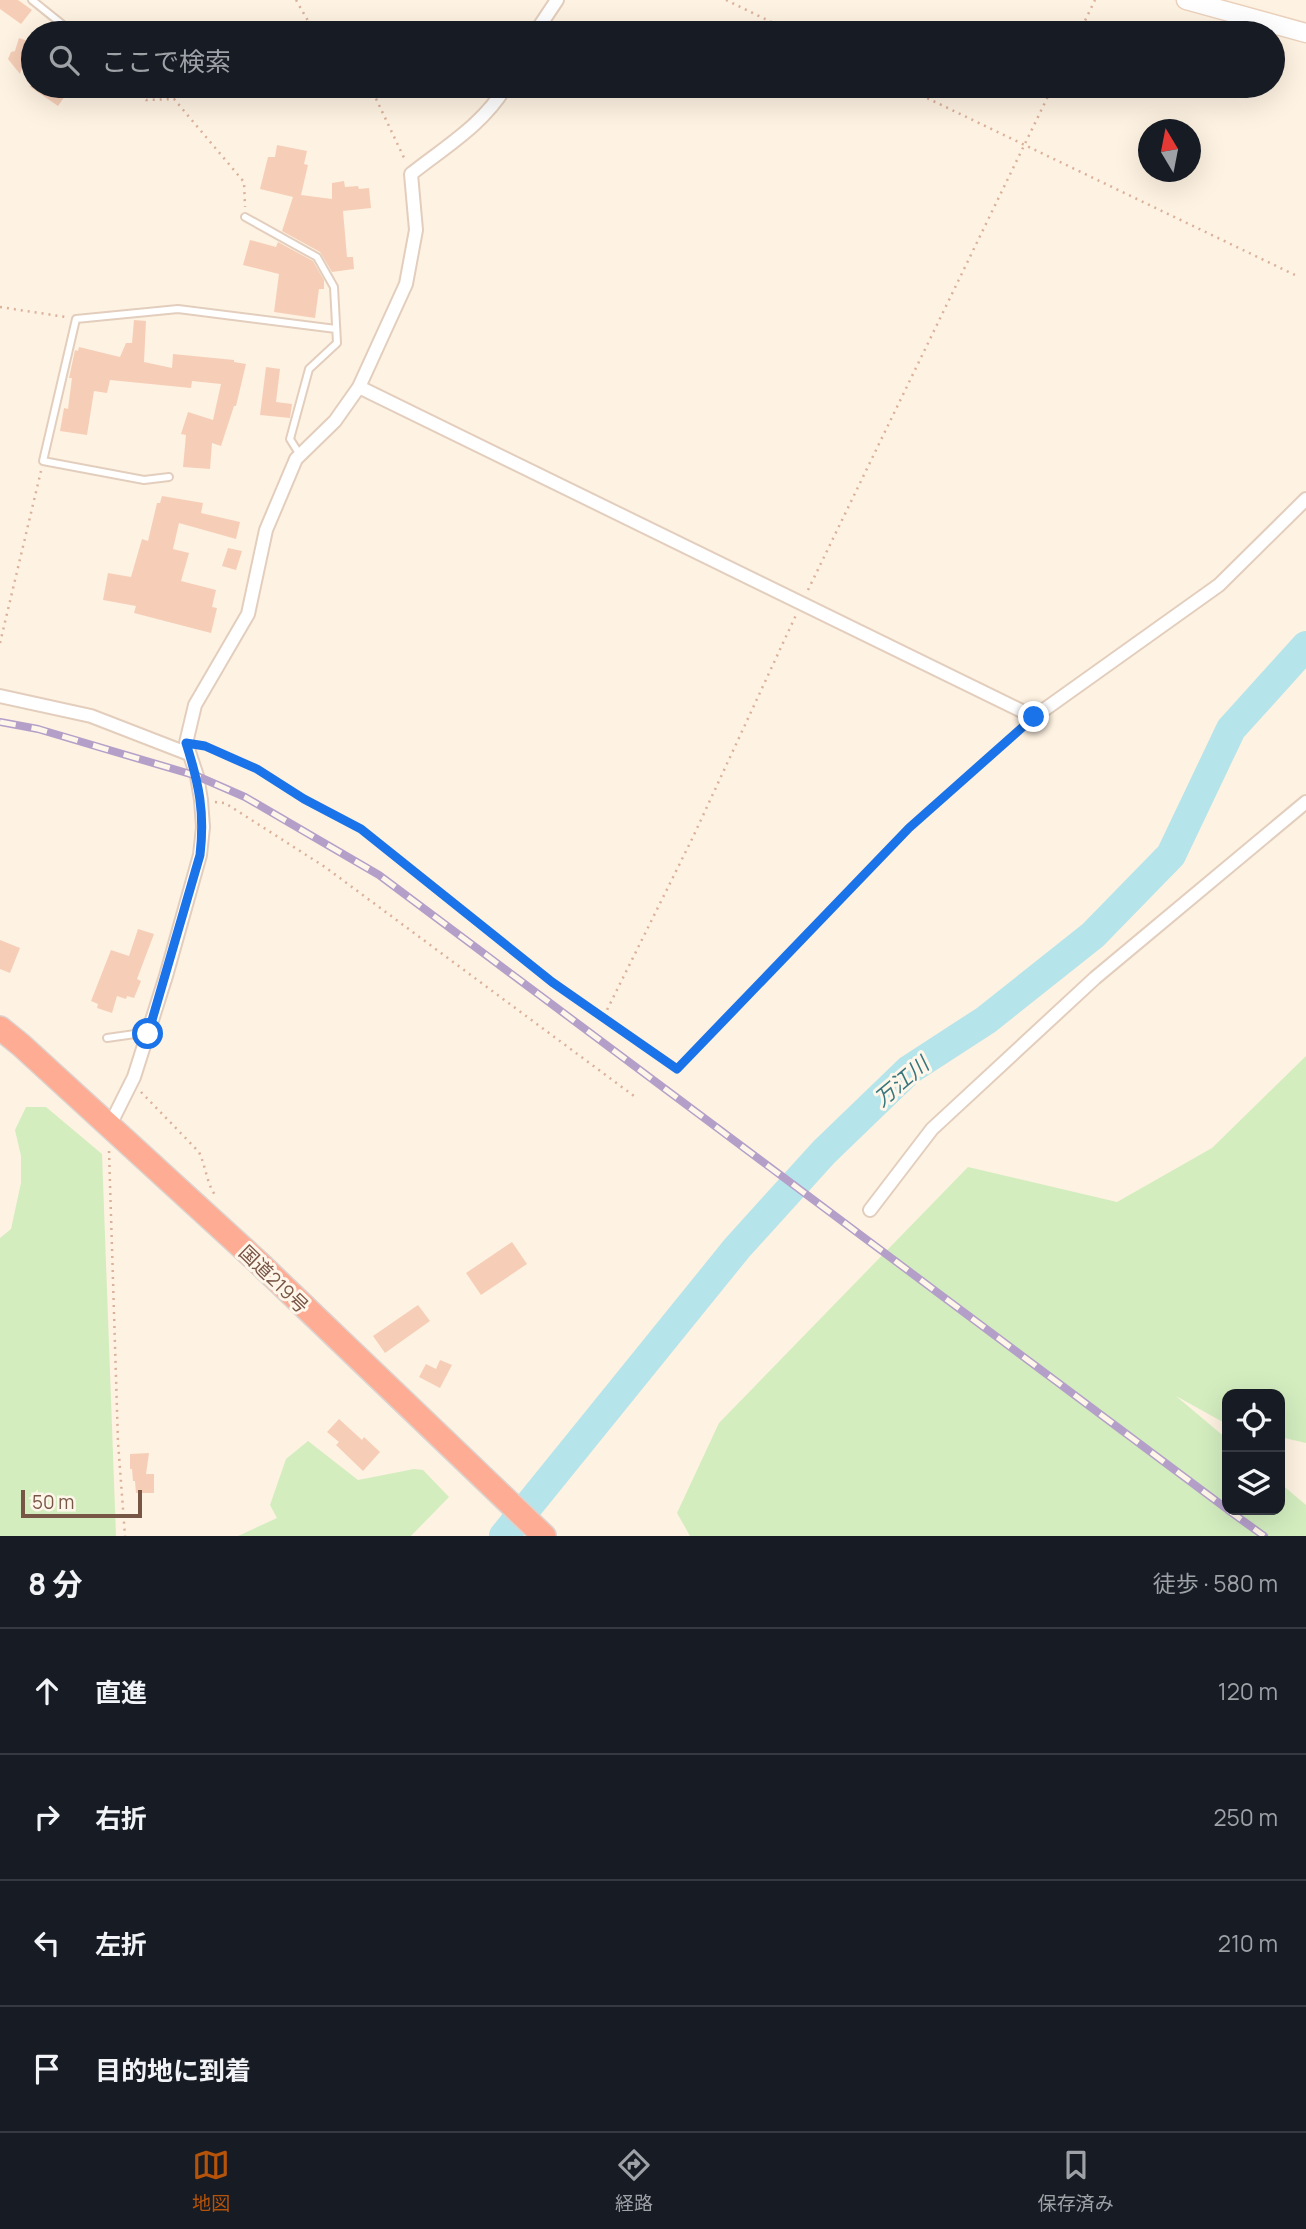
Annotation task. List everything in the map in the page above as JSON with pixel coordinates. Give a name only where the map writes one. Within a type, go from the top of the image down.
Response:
[{"type":"highway","name":"国道219号","points":[[0,1028],[258,1262],[544,1536]]},
{"type":"street","points":[[543,21],[557,0]]},
{"type":"street","points":[[1186,0],[1262,21]]},
{"type":"street","points":[[1285,27],[1306,33]]},
{"type":"street","points":[[109,1127],[131,1083],[148,1034],[200,855],[203,827],[201,800],[188,749],[195,705],[248,614],[266,530],[296,459],[335,421],[359,387],[406,284],[416,229],[411,174],[481,120],[499,98]]},
{"type":"street","points":[[359,387],[1034,717],[1219,585],[1306,499]]},
{"type":"street","points":[[0,696],[91,716],[188,749]]},
{"type":"street","points":[[870,1210],[932,1129],[1094,978],[1306,802]]},
{"type":"lane","points":[[32,0],[58,21]]},
{"type":"lane","points":[[245,217],[317,257],[334,287],[337,343],[309,369],[290,439],[300,454]]},
{"type":"lane","points":[[169,477],[144,480],[43,461],[76,319],[177,309],[336,329]]},
{"type":"lane","points":[[107,1038],[148,1034]]},
{"type":"path","points":[[296,0],[309,21]]},
{"type":"path","points":[[726,0],[769,21]]},
{"type":"path","points":[[1085,21],[1095,0]]},
{"type":"path","points":[[144,98],[174,99],[244,182],[245,217]]},
{"type":"path","points":[[376,98],[411,174]]},
{"type":"path","points":[[927,98],[1295,275]]},
{"type":"path","points":[[604,1017],[1047,98]]},
{"type":"path","points":[[0,307],[76,319]]},
{"type":"path","points":[[0,643],[43,461]]},
{"type":"path","points":[[188,749],[205,746],[257,769],[304,799],[361,829],[552,982],[677,1069],[909,828],[1034,717]]},
{"type":"path","points":[[201,800],[225,803],[325,867],[634,1096]]},
{"type":"path","points":[[131,1083],[200,1152],[206,1181],[224,1203]]},
{"type":"path","points":[[109,1127],[108,1168],[117,1344],[118,1442],[125,1536]]},
{"type":"green space","points":[[1306,1056],[1306,1443],[1285,1438],[1285,1389],[1222,1389],[1222,1421],[1176,1396],[1222,1435],[1222,1515],[1285,1515],[1285,1487],[1306,1505],[1306,1536],[690,1536],[677,1513],[719,1423],[968,1167],[1117,1202],[1212,1148]]},
{"type":"green space","points":[[26,1107],[46,1107],[102,1154],[116,1536],[0,1536],[0,1238],[11,1229],[21,1183],[21,1156],[15,1130]]},
{"type":"green space","points":[[308,1441],[358,1480],[414,1469],[423,1470],[449,1497],[411,1536],[238,1536],[277,1518],[270,1505],[286,1459]]},
{"type":"building","points":[[0,0],[18,0],[32,10],[21,24],[0,9]]},
{"type":"building","points":[[21,39],[20,74],[8,59],[11,52],[15,51]]},
{"type":"building","points":[[46,98],[64,98],[58,106]]},
{"type":"building","points":[[277,145],[307,151],[304,164],[308,165],[301,195],[332,199],[332,183],[344,181],[345,187],[369,188],[371,208],[343,211],[347,257],[353,257],[354,269],[332,272],[320,252],[282,231],[293,197],[260,189],[268,157],[275,157]]},
{"type":"building","points":[[250,240],[276,247],[278,242],[313,261],[324,280],[324,289],[319,289],[315,318],[274,312],[279,274],[243,265]]},
{"type":"building","points":[[134,320],[146,321],[144,362],[172,368],[173,354],[234,360],[246,364],[236,406],[221,446],[212,443],[210,469],[183,467],[186,435],[181,434],[188,412],[213,420],[221,384],[192,381],[191,388],[110,380],[107,393],[94,391],[87,435],[60,431],[64,408],[68,409],[72,378],[69,378],[75,350],[78,351],[79,347],[120,357],[126,343],[132,343]]},
{"type":"building","points":[[266,367],[280,369],[276,402],[292,404],[290,418],[260,415]]},
{"type":"building","points":[[162,496],[203,503],[201,513],[240,522],[236,539],[179,523],[173,549],[189,553],[181,581],[216,590],[212,607],[217,608],[211,633],[134,613],[136,606],[103,600],[108,573],[131,577],[142,539],[148,541],[157,503],[160,503]]},
{"type":"building","points":[[228,548],[242,551],[236,570],[222,566]]},
{"type":"building","points":[[138,929],[154,934],[137,979],[141,981],[134,998],[117,996],[112,1013],[97,1008],[98,1004],[91,1001],[111,950],[129,956]]},
{"type":"building","points":[[0,940],[20,948],[10,973],[0,969]]},
{"type":"building","points":[[512,1242],[527,1264],[481,1295],[466,1273]]},
{"type":"building","points":[[418,1305],[430,1321],[385,1353],[373,1336]]},
{"type":"building","points":[[440,1360],[452,1365],[440,1388],[419,1377],[426,1364],[436,1369]]},
{"type":"building","points":[[339,1419],[380,1452],[363,1471],[336,1445],[339,1442],[327,1432]]},
{"type":"building","points":[[149,1453],[146,1474],[154,1474],[154,1493],[136,1493],[130,1469],[130,1454]]},
{"type":"waterway","name":"万江川","points":[[504,1536],[737,1248],[824,1152],[909,1070],[986,1020],[1093,935],[1171,855],[1231,729],[1306,646]]},
{"type":"railway","points":[[0,722],[38,729],[197,776],[245,797],[379,875],[1222,1505]]},
{"type":"railway","points":[[1235,1515],[1264,1536]]},
{"type":"route","points":[[148,1034],[200,855],[203,827],[201,800],[197,776],[186,743],[205,746],[257,769],[304,799],[361,829],[552,982],[677,1069],[909,828],[1034,717]]}]
